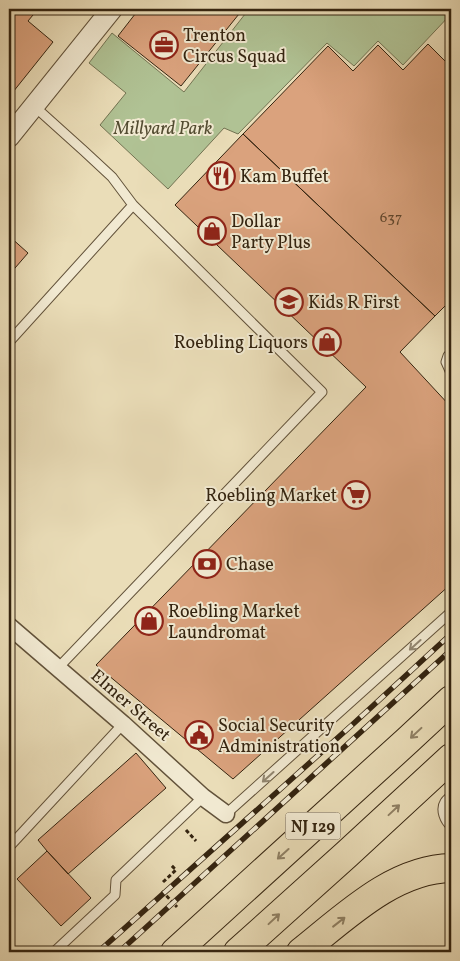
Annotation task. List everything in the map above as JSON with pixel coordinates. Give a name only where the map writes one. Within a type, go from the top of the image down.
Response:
[{"type":"highway","name":"NJ 129","points":[[174,952],[451,700]]},
{"type":"highway","name":"NJ 129","points":[[238,952],[451,758]]},
{"type":"highway","points":[[301,952],[362,903],[391,884],[419,872],[451,868]]},
{"type":"street","points":[[9,137],[112,9]]},
{"type":"street","name":"Elmer Street","points":[[9,626],[226,814]]},
{"type":"lane","points":[[34,106],[112,178],[133,205],[322,392],[58,668]]},
{"type":"lane","points":[[9,342],[133,205]]},
{"type":"lane","points":[[451,353],[446,362],[451,373]]},
{"type":"lane","points":[[226,814],[451,612]]},
{"type":"lane","points":[[9,847],[123,724]]},
{"type":"lane","points":[[54,952],[115,895],[116,880],[203,796]]},
{"type":"lane","points":[[451,796],[444,803],[443,812],[448,824],[451,826]]},
{"type":"path","points":[[164,882],[176,870],[171,864]]},
{"type":"path","points":[[162,891],[177,908]]},
{"type":"green space","name":"Millyard Park","points":[[249,9],[451,9],[451,14],[403,65],[378,41],[354,66],[327,43],[238,134],[224,128],[168,189],[100,125],[126,93],[89,63],[112,33],[184,92]]},
{"type":"building","points":[[9,9],[38,9],[28,21],[53,42],[9,97]]},
{"type":"building","points":[[139,9],[243,9],[181,86],[118,36]]},
{"type":"building","points":[[428,44],[451,67],[451,300],[435,316],[243,134],[328,46],[353,71],[378,45],[403,70]]},
{"type":"building","name":"Roebling Market","points":[[243,134],[435,316],[400,352],[451,407],[451,584],[233,779],[96,665],[366,387],[175,205]]},
{"type":"building","points":[[9,236],[28,253],[9,275]]},
{"type":"building","points":[[136,753],[166,788],[68,874],[38,840]]},
{"type":"building","points":[[47,851],[91,898],[61,926],[17,879]]},
{"type":"railway","points":[[98,952],[451,634]]},
{"type":"railway","points":[[119,952],[451,650]]},
{"type":"place","name":"Trenton Circus Squad","points":[[164,45]]},
{"type":"place","name":"Kam Buffet","points":[[221,176]]},
{"type":"place","name":"Dollar Party Plus","points":[[212,231]]},
{"type":"place","name":"Kids R First","points":[[289,302]]},
{"type":"place","name":"Roebling Liquors","points":[[327,342]]},
{"type":"place","name":"Roebling Market","points":[[356,495]]},
{"type":"place","name":"Chase","points":[[207,564]]},
{"type":"place","name":"Roebling Market Laundromat","points":[[149,621]]},
{"type":"place","name":"Social Security Administration","points":[[199,735]]}]
